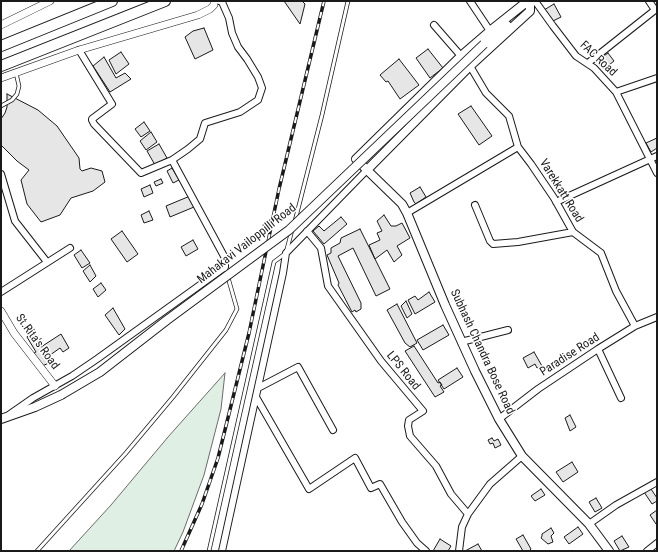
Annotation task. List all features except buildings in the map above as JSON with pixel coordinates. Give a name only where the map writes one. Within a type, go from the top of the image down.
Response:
[{"type":"highway","points":[[1,46],[111,1]]},
{"type":"highway","points":[[1,66],[165,1]]},
{"type":"main road","points":[[461,56],[524,4],[533,2]]},
{"type":"main road","points":[[367,170],[470,66],[530,11],[533,2]]},
{"type":"main road","name":"Mahakavi Vailoppilli Road","points":[[5,417],[34,407],[100,372],[167,320],[289,230],[484,44],[533,2]]},
{"type":"main road","name":"Subhash Chandra Bose Road","points":[[461,56],[356,159],[402,204],[461,342],[499,419],[522,456],[589,524],[607,550]]},
{"type":"street","points":[[1,25],[50,1]]},
{"type":"street","points":[[1,78],[79,50],[198,15],[210,9],[214,5],[214,1]]},
{"type":"street","points":[[79,50],[112,104],[92,119],[94,124],[142,173],[172,160],[188,149],[200,139],[205,123],[240,112],[258,100],[262,88],[258,76],[238,47],[232,33],[229,18],[222,2],[219,1]]},
{"type":"street","points":[[470,1],[490,31]]},
{"type":"street","points":[[588,63],[656,10],[649,1]]},
{"type":"street","name":"FAC Road","points":[[533,2],[576,56],[594,68],[616,92],[654,158],[657,173]]},
{"type":"street","points":[[434,25],[461,56]]},
{"type":"street","name":"Varekkatt Road","points":[[470,66],[486,93],[509,116],[518,147],[556,202],[573,232],[601,254],[616,291],[635,326]]},
{"type":"street","points":[[616,92],[657,78]]},
{"type":"street","points":[[407,213],[518,147]]},
{"type":"street","points":[[556,202],[654,158]]},
{"type":"street","points":[[5,417],[33,398],[72,376],[122,342],[225,267],[225,258],[172,160]]},
{"type":"street","points":[[222,551],[283,273],[286,253],[367,170]]},
{"type":"street","points":[[1,174],[15,221],[47,262]]},
{"type":"street","points":[[475,205],[490,242],[493,244],[518,242],[573,232]]},
{"type":"street","name":"LPS Road","points":[[307,231],[321,248],[328,286],[381,361],[423,411],[409,420],[408,426],[410,436],[436,466],[451,494],[468,514]]},
{"type":"street","points":[[1,292],[70,248]]},
{"type":"street","name":"St.Rita's Road","points":[[1,311],[14,333],[55,386]]},
{"type":"street","name":"Paradise Road","points":[[499,419],[538,389],[598,349],[635,326],[657,317]]},
{"type":"street","points":[[461,342],[508,330]]},
{"type":"street","points":[[598,349],[621,398]]},
{"type":"street","points":[[258,388],[298,367],[333,430]]},
{"type":"street","points":[[256,397],[309,489],[355,458],[371,488],[380,484],[402,522],[417,543],[426,551]]},
{"type":"street","points":[[459,551],[462,527],[468,514],[490,484],[522,456]]},
{"type":"street","points":[[589,524],[616,505],[657,482]]},
{"type":"street","points":[[648,551],[657,543]]},
{"type":"lane","points":[[209,551],[274,262],[286,253],[301,199],[348,1]]},
{"type":"lane","points":[[1,106],[12,100],[17,94],[19,86],[16,72]]},
{"type":"lane","points":[[37,551],[126,453],[226,330],[237,309],[225,267]]},
{"type":"green space","points":[[225,373],[221,409],[204,475],[183,532],[174,551],[69,551],[111,505],[168,437]]},
{"type":"railway","points":[[181,551],[202,504],[218,458],[249,333],[279,189],[324,1]]}]
